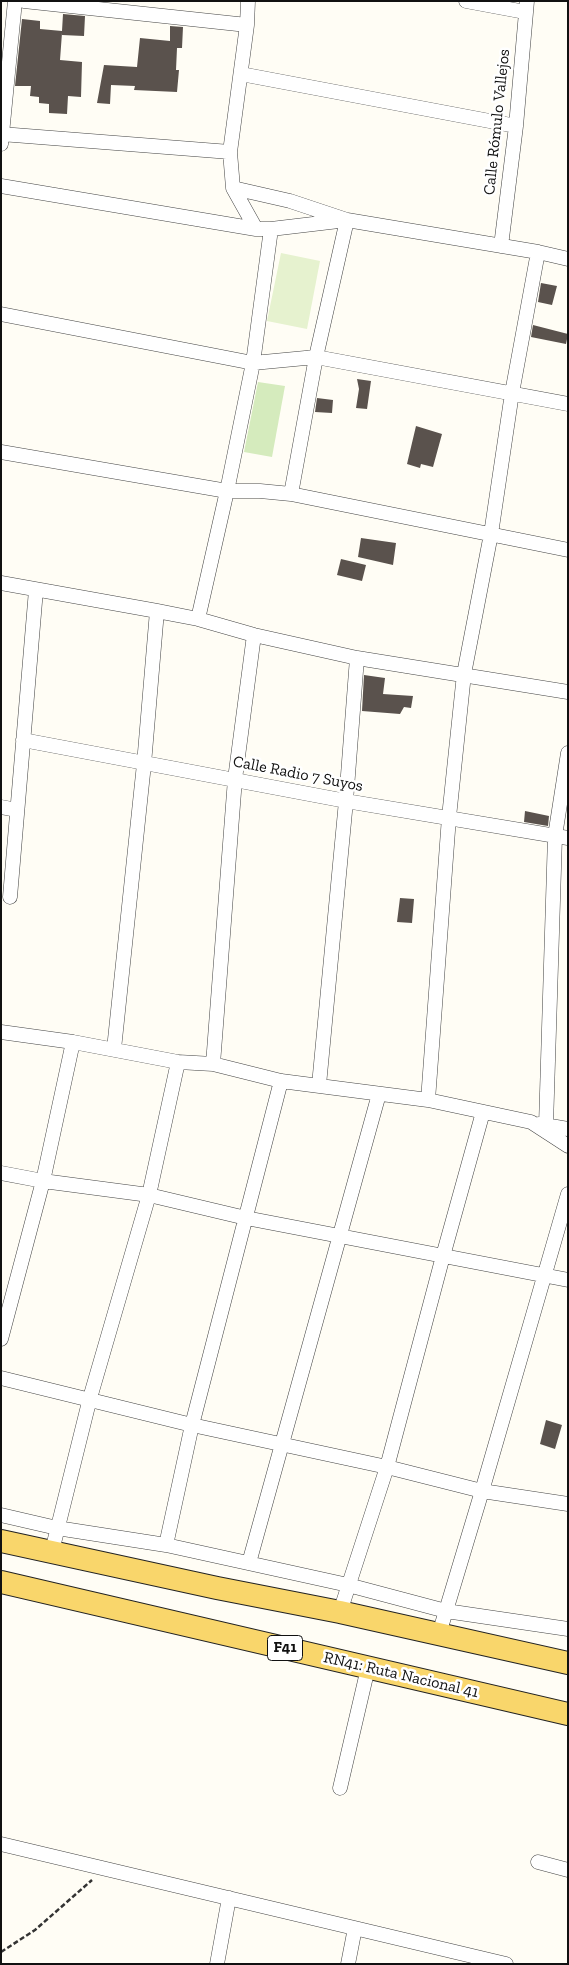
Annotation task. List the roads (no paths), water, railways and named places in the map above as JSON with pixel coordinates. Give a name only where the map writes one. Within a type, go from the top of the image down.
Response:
[{"type":"main road","points":[[1,1541],[217,1588],[340,1612],[568,1663]]},
{"type":"main road","name":"RN41: Ruta Nacional 41","points":[[1,1582],[568,1714]]},
{"type":"street","points":[[15,1],[2,137],[230,152]]},
{"type":"street","points":[[24,1],[247,25]]},
{"type":"street","points":[[248,1],[247,25],[230,152],[233,188],[256,229]]},
{"type":"street","points":[[466,1],[526,6]]},
{"type":"street","name":"Calle Rómulo Vallejos","points":[[501,246],[516,126],[526,6]]},
{"type":"street","points":[[241,74],[516,126]]},
{"type":"street","points":[[1,186],[256,229],[347,220]]},
{"type":"street","points":[[233,188],[290,201],[347,220],[538,252],[568,259]]},
{"type":"street","points":[[291,494],[316,357],[347,220]]},
{"type":"street","points":[[198,620],[253,362],[271,229]]},
{"type":"street","points":[[428,1100],[449,818],[464,674],[491,534],[512,393],[538,252]]},
{"type":"street","points":[[1,314],[253,362],[316,357],[568,404]]},
{"type":"street","points":[[1,452],[227,491],[260,491],[291,494],[568,550]]},
{"type":"street","points":[[1,583],[157,611],[357,658],[568,692]]},
{"type":"street","points":[[10,897],[36,590]]},
{"type":"street","points":[[114,1049],[144,764],[157,611]]},
{"type":"street","points":[[213,1064],[235,779],[254,635]]},
{"type":"street","points":[[319,1085],[346,802],[357,658]]},
{"type":"street","name":"Calle Radio 7 Suyos","points":[[23,740],[144,764],[235,779],[346,802],[562,837]]},
{"type":"street","points":[[546,1125],[568,753]]},
{"type":"street","points":[[1,807],[17,810]]},
{"type":"street","points":[[1,1032],[73,1042],[178,1062],[213,1064],[281,1081],[428,1100],[568,1129]]},
{"type":"street","points":[[1,1339],[43,1181],[73,1042]]},
{"type":"street","points":[[52,1552],[90,1398],[149,1194],[178,1062]]},
{"type":"street","points":[[166,1545],[192,1425],[281,1081]]},
{"type":"street","points":[[249,1563],[379,1094]]},
{"type":"street","points":[[340,1612],[388,1467],[442,1256],[483,1112]]},
{"type":"street","points":[[531,1122],[568,1146]]},
{"type":"street","points":[[1,1174],[149,1194],[246,1218],[568,1280]]},
{"type":"street","points":[[439,1634],[568,1194]]},
{"type":"street","points":[[1,1378],[90,1398],[192,1425],[388,1467],[482,1491],[568,1504]]},
{"type":"street","points":[[1,1515],[57,1528],[166,1545],[348,1585],[446,1611],[568,1629]]},
{"type":"street","points":[[340,1788],[368,1668]]},
{"type":"street","points":[[1,1844],[355,1928],[483,1961],[506,1964]]},
{"type":"street","points":[[538,1862],[568,1870]]},
{"type":"street","points":[[217,1964],[229,1898]]},
{"type":"street","points":[[348,1964],[355,1928]]}]
